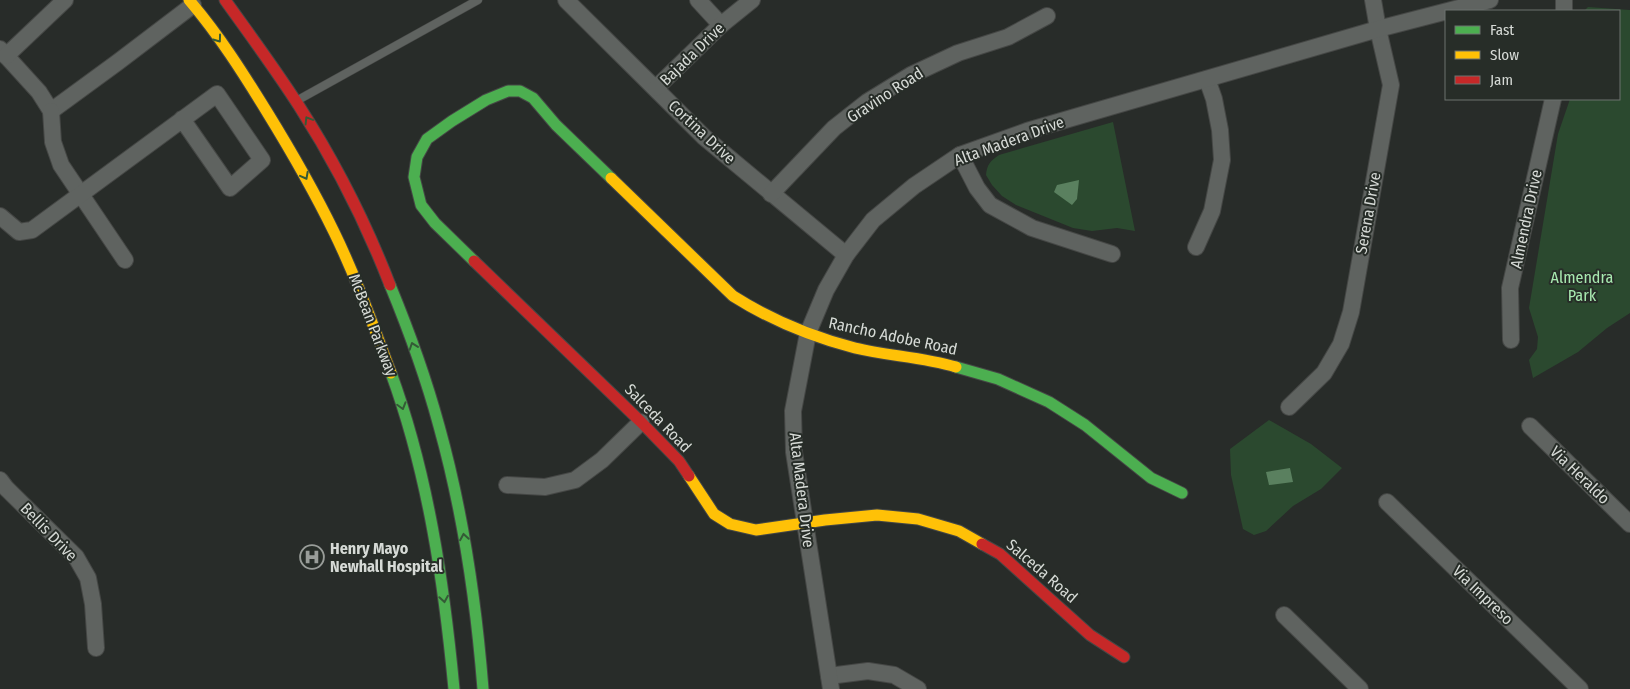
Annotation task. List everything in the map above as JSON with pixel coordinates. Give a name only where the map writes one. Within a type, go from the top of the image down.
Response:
[{"type":"street","points":[[65,0],[3,52],[38,92],[51,111],[53,142],[61,165],[125,260]]},
{"type":"street","name":"McBean Parkway","points":[[225,0],[297,101],[322,143],[352,200],[379,258],[404,320],[431,399],[453,479],[479,637],[483,689]]},
{"type":"street","name":"Cortina Drive","points":[[566,0],[704,136],[846,255]]},
{"type":"street","points":[[698,0],[721,25]]},
{"type":"street","name":"Bajada Drive","points":[[656,88],[721,25],[752,0]]},
{"type":"street","name":"Serena Drive","points":[[1289,407],[1324,374],[1341,344],[1351,312],[1392,85],[1373,0]]},
{"type":"street","name":"Alta Madera Drive","points":[[1451,10],[1490,0]]},
{"type":"street","points":[[51,111],[118,62],[191,2]]},
{"type":"street","name":"McBean Parkway","points":[[191,2],[232,58],[274,122],[300,167],[336,236],[378,336],[396,386],[426,499],[445,605],[454,689]]},
{"type":"street","name":"Alta Madera Drive","points":[[830,683],[794,452],[793,411],[808,333],[826,290],[846,255],[873,220],[914,186],[960,155],[1027,131],[1378,29],[1445,12]]},
{"type":"street","name":"Gravino Road","points":[[771,194],[834,128],[867,102],[911,75],[958,53],[1008,37],[1047,16]]},
{"type":"street","points":[[1196,247],[1212,211],[1222,160],[1220,130],[1208,79]]},
{"type":"street","name":"Rancho Adobe Road","points":[[452,121],[486,100],[508,91],[520,91],[533,98],[556,125],[733,296],[753,309],[808,333],[856,348],[934,360],[998,379],[1049,402],[1085,425],[1152,478],[1182,493]]},
{"type":"street","points":[[0,216],[19,232],[32,230],[182,119],[217,94],[262,160],[230,188],[182,119]]},
{"type":"street","name":"Almendra Drive","points":[[1511,340],[1510,288],[1553,100]]},
{"type":"street","name":"Salceda Road","points":[[452,121],[427,139],[417,157],[414,177],[421,205],[435,223],[679,461],[714,514],[730,524],[756,530],[877,515],[918,520],[960,531],[1000,554],[1090,636],[1124,657]]},
{"type":"street","points":[[960,155],[977,188],[990,205],[1032,228],[1112,254]]},
{"type":"street","points":[[507,485],[545,488],[575,480],[602,460],[641,422]]},
{"type":"street","name":"Via Heraldo","points":[[1530,426],[1630,524]]},
{"type":"street","name":"Bellis Drive","points":[[0,480],[76,557],[88,578],[93,604],[96,648]]},
{"type":"street","name":"Via Impreso","points":[[1386,502],[1580,689]]},
{"type":"street","points":[[1284,615],[1360,689]]},
{"type":"street","points":[[830,683],[868,672],[894,675],[918,689]]},
{"type":"lane","points":[[297,101],[478,0]]},
{"type":"green space","name":"Almendra Park","points":[[1588,7],[1630,10],[1630,313],[1607,328],[1578,352],[1533,378],[1529,360],[1537,349],[1538,337],[1529,308],[1558,134],[1570,100],[1620,100],[1620,10],[1585,10]]},
{"type":"green space","points":[[1113,122],[1135,231],[1117,228],[1092,231],[1073,228],[1016,205],[1002,196],[986,175],[987,168],[993,159],[999,155]]},
{"type":"green space","points":[[1269,420],[1311,444],[1342,468],[1321,489],[1293,506],[1266,531],[1254,535],[1243,529],[1231,475],[1230,449]]},
{"type":"shaded area","points":[[1079,180],[1077,199],[1072,205],[1054,192],[1057,185]]},
{"type":"shaded area","points":[[1290,468],[1293,482],[1269,485],[1266,472]]},
{"type":"traffic: fast","points":[[474,261],[435,223],[421,205],[414,177],[417,157],[427,139],[486,100],[508,91],[520,91],[533,98],[556,125],[611,178]]},
{"type":"traffic: fast","points":[[390,285],[429,390],[455,491],[477,622],[483,689]]},
{"type":"traffic: fast","points":[[956,367],[998,379],[1049,402],[1085,425],[1151,478],[1182,493]]},
{"type":"traffic: fast","points":[[391,373],[415,450],[433,529],[454,689]]},
{"type":"traffic: slow","points":[[189,0],[240,69],[310,186],[350,266],[391,373]]},
{"type":"traffic: slow","points":[[611,178],[733,296],[747,305],[792,327],[839,344],[956,367]]},
{"type":"traffic: slow","points":[[689,476],[714,514],[730,524],[756,530],[877,515],[918,519],[959,531],[982,544]]},
{"type":"traffic: jam","points":[[225,0],[290,93],[325,149],[360,216],[390,285]]},
{"type":"traffic: jam","points":[[474,261],[641,422],[679,461],[689,476]]},
{"type":"traffic: jam","points":[[982,544],[1000,554],[1090,635],[1124,657]]},
{"type":"place","name":"Henry Mayo Newhall Hospital","points":[[312,557]]}]
